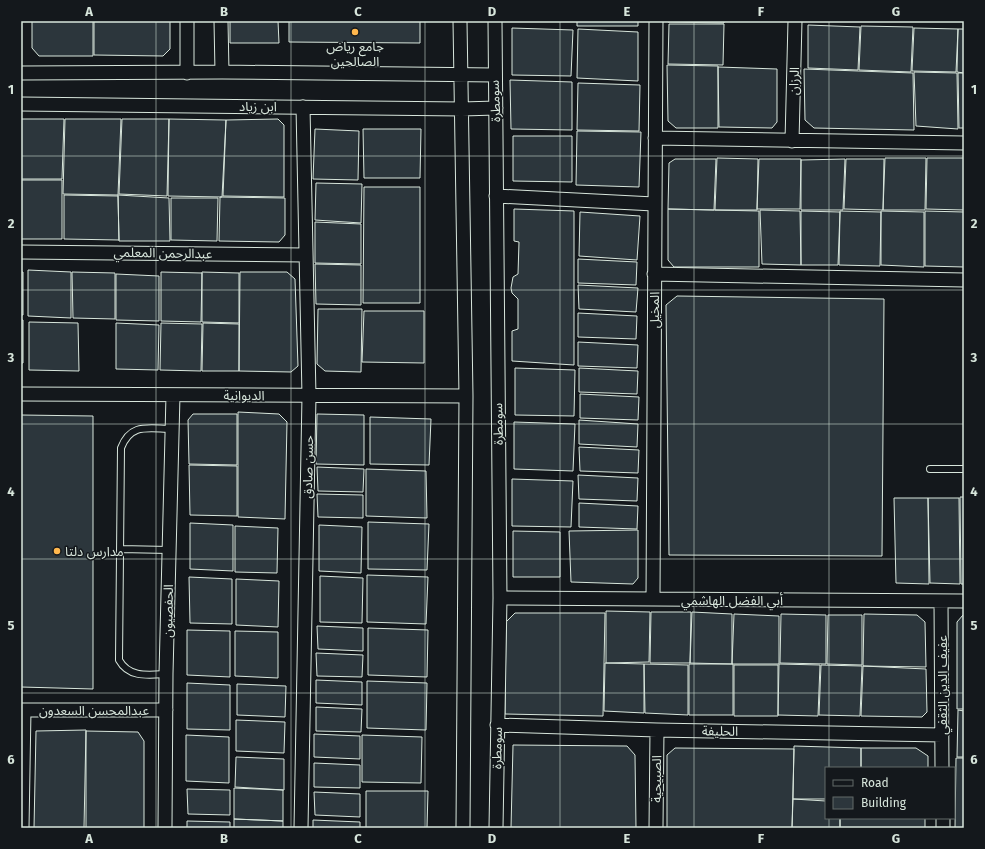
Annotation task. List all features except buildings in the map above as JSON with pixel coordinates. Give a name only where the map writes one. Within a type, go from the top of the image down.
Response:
[{"type":"street","points":[[187,21],[187,73]]},
{"type":"street","points":[[221,21],[222,72]]},
{"type":"street","points":[[460,21],[466,396],[463,828]]},
{"type":"street","name":"سومطرة","points":[[495,21],[494,75],[496,108],[500,598],[496,828]]},
{"type":"street","name":"المخيل","points":[[653,599],[656,21]]},
{"type":"street","name":"الرزان","points":[[792,141],[795,21]]},
{"type":"street","points":[[21,73],[222,72],[494,75]]},
{"type":"street","name":"ابن زياد","points":[[21,104],[462,109],[496,108]]},
{"type":"street","name":"حسن صادق","points":[[301,828],[309,396],[303,107]]},
{"type":"street","points":[[655,138],[964,144]]},
{"type":"street","points":[[496,196],[654,204]]},
{"type":"street","name":"عبدالرحمن المعلمي","points":[[21,252],[305,255]]},
{"type":"street","points":[[654,274],[964,280]]},
{"type":"street","name":"الديوانية","points":[[21,394],[466,396]]},
{"type":"street","name":"الحفصيون","points":[[165,828],[166,674],[173,395]]},
{"type":"street","name":"أبي الفضل الهاشمي","points":[[500,598],[964,602]]},
{"type":"street","name":"عفيف الدين الثقفي","points":[[941,602],[942,767]]},
{"type":"street","points":[[22,710],[22,828]]},
{"type":"street","name":"عبدالمحسن السعدون","points":[[22,710],[166,710]]},
{"type":"street","name":"الحليفة","points":[[497,725],[656,730],[942,735]]},
{"type":"street","name":"الصبيحية","points":[[656,730],[656,828]]},
{"type":"lane","points":[[166,674],[140,675],[129,672],[119,660],[121,448],[124,441],[135,429],[173,429]]},
{"type":"lane","points":[[930,469],[964,469]]},
{"type":"lane","points":[[120,549],[169,550]]},
{"type":"place","name":"جامع رياض الصالحين","points":[[355,32]]},
{"type":"place","name":"مدارس دلتا","points":[[57,551]]}]
